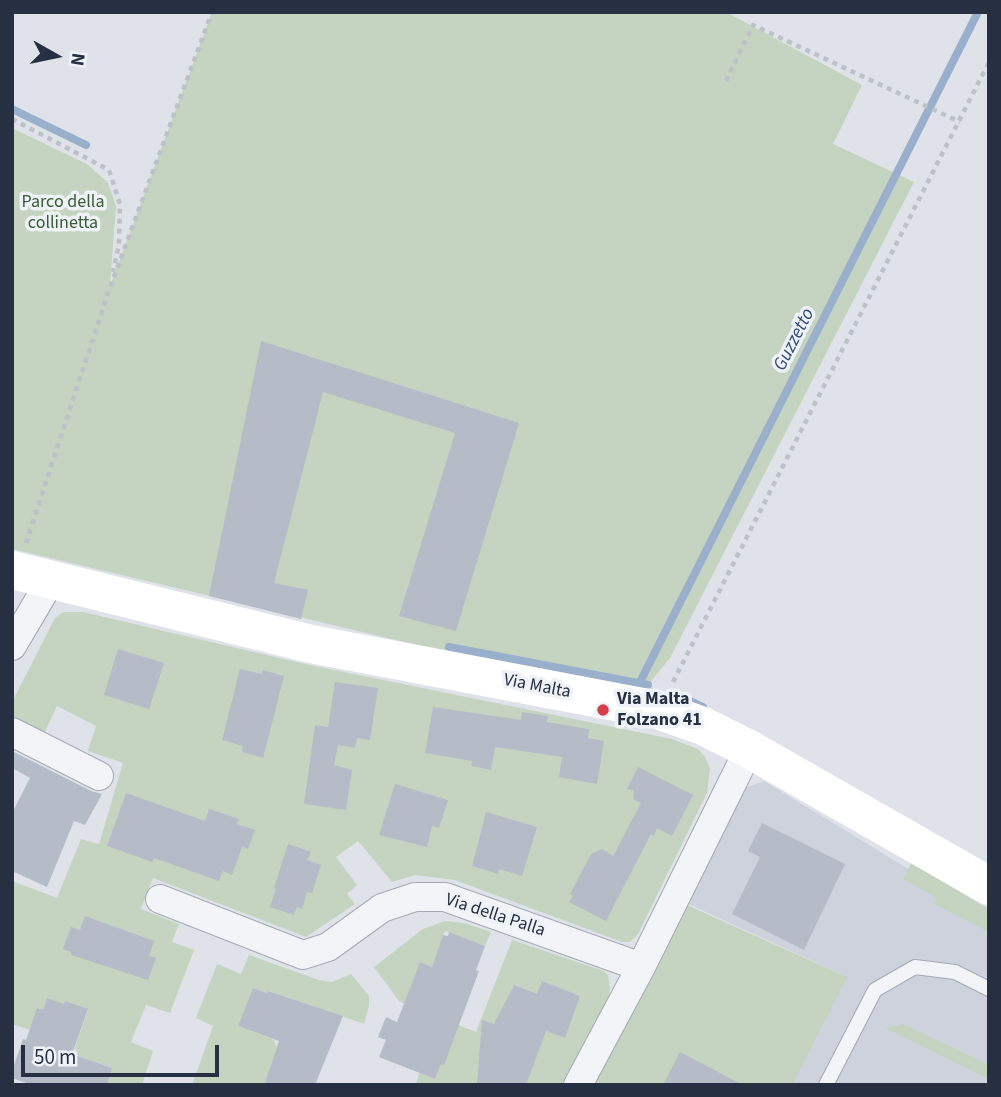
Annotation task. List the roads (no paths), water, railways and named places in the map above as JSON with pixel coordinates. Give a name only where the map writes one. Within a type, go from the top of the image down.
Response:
[{"type":"street","name":"Via Malta","points":[[18,561],[51,580],[311,644],[658,710],[703,726],[749,749],[989,886]]},
{"type":"street","points":[[12,646],[51,580]]},
{"type":"street","points":[[12,732],[99,776]]},
{"type":"street","points":[[578,1085],[641,967],[749,749]]},
{"type":"street","name":"Via della Palla","points":[[160,899],[303,955],[328,947],[382,908],[415,897],[445,897],[641,967]]},
{"type":"lane","points":[[826,1085],[875,990],[915,967],[955,972],[989,989]]},
{"type":"waterway","name":"Guzzetto","points":[[640,682],[978,12]]},
{"type":"waterway","name":"Guzzetto","points":[[12,109],[86,145]]},
{"type":"waterway","name":"Guzzetto","points":[[449,647],[648,685]]},
{"type":"waterway","name":"Guzzetto","points":[[686,699],[703,707]]},
{"type":"place","name":"Via Malta Folzano 41","points":[[603,710]]},
{"type":"park label","name":"Parco della collinetta","points":[[63,213]]}]
